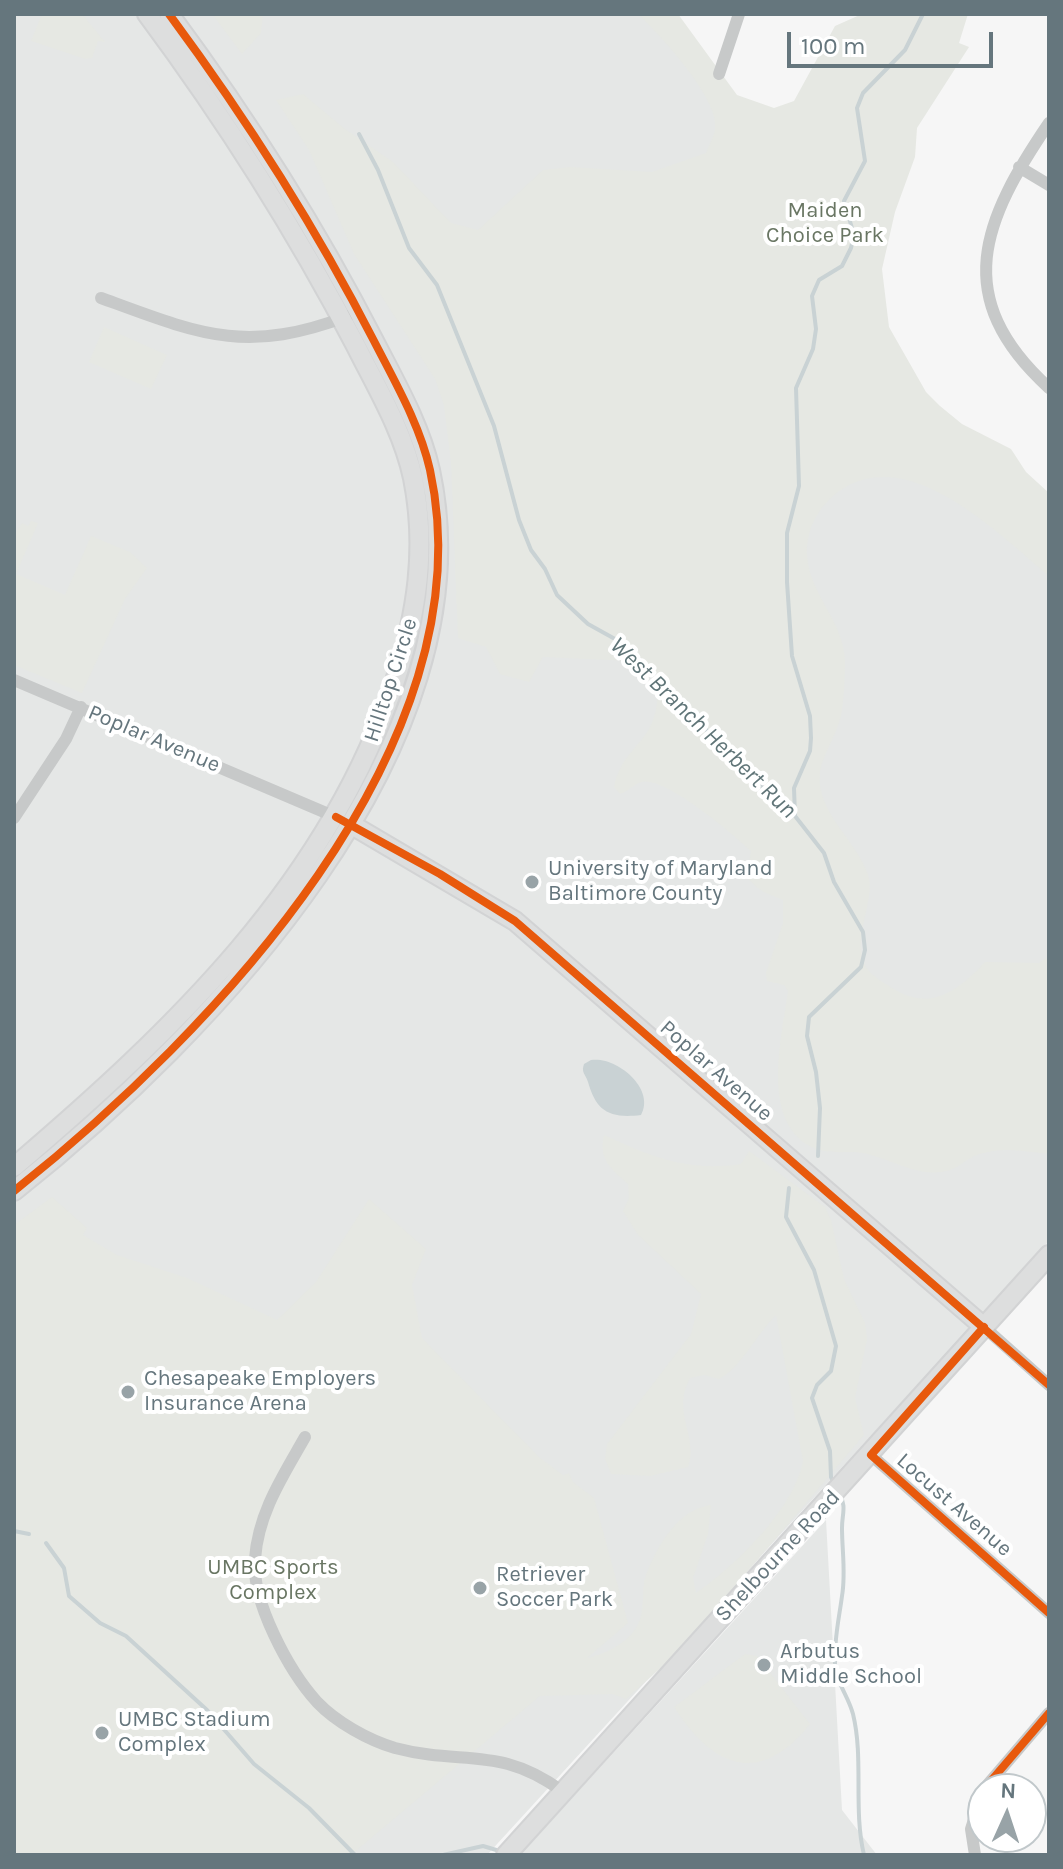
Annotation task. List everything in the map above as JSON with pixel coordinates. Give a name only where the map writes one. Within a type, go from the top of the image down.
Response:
[{"type":"street","name":"Hilltop Circle","points":[[147,14],[238,142],[350,315]]},
{"type":"street","name":"Hilltop Circle","points":[[14,1191],[137,1084],[199,1021],[306,895],[344,821],[409,639],[421,549],[414,486],[401,441],[350,315],[303,213],[253,133],[169,14]]},
{"type":"street","points":[[719,74],[739,14]]},
{"type":"street","points":[[1049,123],[1019,167],[992,224],[987,275],[992,309],[1006,340],[1049,388]]},
{"type":"street","points":[[1019,167],[1049,185]]},
{"type":"street","points":[[101,298],[188,330],[234,338],[286,335],[350,315]]},
{"type":"street","name":"Poplar Avenue","points":[[14,680],[344,821],[515,921],[1049,1385]]},
{"type":"street","points":[[14,818],[59,750],[81,707]]},
{"type":"street","name":"Hilltop Circle","points":[[14,1167],[125,1071],[237,953],[344,821]]},
{"type":"street","name":"Shelbourne Road","points":[[511,1849],[1049,1255]]},
{"type":"street","points":[[305,1437],[262,1518],[254,1563],[262,1602],[279,1643],[317,1702],[340,1721],[391,1747],[427,1755],[492,1758],[520,1765],[562,1791]]},
{"type":"street","name":"Locust Avenue","points":[[871,1455],[1049,1613]]},
{"type":"street","points":[[998,1773],[1049,1713]]},
{"type":"shaded area","name":"University of Maryland Baltimore County","points":[[14,14],[657,14],[784,171],[726,223],[1049,522],[1049,1241],[487,1855],[14,1855]]},
{"type":"shaded area","points":[[591,1060],[612,1063],[631,1076],[643,1095],[641,1115],[612,1114],[600,1106],[583,1071],[584,1064]]},
{"type":"shaded area","name":"Arbutus Middle School","points":[[826,1520],[842,1810],[877,1855],[520,1855]]},
{"type":"green space","points":[[42,14],[82,14],[105,42],[98,41],[92,58],[85,59],[31,41]]},
{"type":"green space","points":[[212,14],[263,14],[261,33],[242,54]]},
{"type":"green space","name":"Maiden Choice Park","points":[[638,14],[678,14],[737,95],[774,108],[794,101],[835,26],[862,14],[968,14],[959,43],[969,47],[917,128],[915,157],[895,212],[882,269],[889,327],[926,392],[962,424],[1011,449],[1026,472],[1049,493],[1049,576],[975,515],[947,497],[918,484],[889,477],[860,481],[833,496],[813,522],[807,546],[809,569],[839,633],[845,661],[841,716],[822,765],[820,786],[830,813],[863,862],[868,875],[869,896],[861,947],[868,970],[879,980],[906,995],[931,998],[953,990],[985,962],[1039,963],[1049,956],[1049,1154],[1013,1150],[986,1152],[950,1170],[929,1172],[868,1154],[815,1149],[793,1132],[779,1096],[778,1074],[788,991],[784,985],[767,981],[766,973],[783,923],[783,900],[759,889],[747,877],[751,851],[681,796],[652,782],[641,782],[620,794],[614,787],[619,771],[655,715],[656,676],[632,661],[543,657],[529,682],[500,674],[486,647],[458,638],[451,462],[444,406],[435,379],[354,254],[309,150],[276,100],[303,94],[345,129],[393,162],[451,223],[478,230],[543,170],[570,167],[652,172],[706,153],[715,129],[708,101],[686,68]]},
{"type":"green space","points":[[104,327],[167,355],[151,389],[89,362]]},
{"type":"green space","points":[[31,521],[38,523],[16,574],[65,595],[91,536],[130,552],[147,568],[125,599],[82,693],[14,665],[14,535],[22,523],[28,526]]},
{"type":"green space","name":"UMBC Sports Complex","points":[[604,1135],[670,1161],[704,1166],[741,1164],[749,1151],[825,1207],[831,1220],[844,1279],[865,1323],[867,1339],[855,1398],[864,1435],[681,1650],[626,1699],[613,1694],[540,1696],[351,1855],[14,1855],[14,1225],[52,1197],[87,1228],[83,1235],[117,1255],[187,1278],[277,1320],[316,1282],[369,1199],[426,1249],[412,1285],[422,1338],[540,1458],[563,1475],[569,1473],[573,1482],[594,1498],[628,1623],[587,1658],[619,1645],[637,1627],[646,1575],[656,1552],[679,1521],[699,1508],[711,1505],[708,1534],[693,1578],[696,1593],[728,1568],[761,1535],[788,1498],[803,1461],[776,1315],[727,1374],[719,1379],[704,1375],[690,1378],[683,1402],[690,1445],[688,1467],[650,1476],[611,1474],[605,1459],[607,1444],[691,1334],[701,1294],[638,1235],[623,1211],[629,1198],[628,1184],[604,1157]]},
{"type":"green space","points":[[745,1654],[757,1656],[810,1724],[791,1744],[773,1756],[755,1762],[738,1762],[721,1756],[689,1728],[674,1707]]},
{"type":"waterway","points":[[795,816],[794,788],[810,751],[811,738],[810,716],[792,656],[787,582],[787,533],[799,486],[796,388],[813,349],[816,329],[812,296],[819,280],[842,266],[854,235],[844,201],[865,161],[857,108],[863,93],[905,50],[923,14]]},
{"type":"waterway","name":"West Branch Herbert Run","points":[[359,134],[378,170],[409,248],[437,285],[494,426],[519,520],[531,550],[545,569],[557,595],[588,624],[615,639],[640,660],[753,779],[795,816],[824,853],[834,882],[863,932],[865,950],[861,967],[809,1017],[807,1036],[816,1072],[820,1108],[818,1156]]},
{"type":"waterway","name":"West Branch Herbert Run","points":[[789,1188],[786,1217],[814,1270],[836,1346],[831,1371],[817,1385],[812,1398],[830,1451],[831,1477],[835,1485]]},
{"type":"waterway","name":"West Branch Herbert Run","points":[[839,1493],[843,1506],[844,1579],[835,1663],[856,1731],[859,1820],[864,1855]]},
{"type":"waterway","points":[[14,1531],[29,1534]]},
{"type":"waterway","points":[[46,1543],[64,1568],[69,1596],[100,1623],[126,1636],[207,1710],[254,1764],[309,1808],[355,1855]]},
{"type":"waterway","points":[[443,1855],[483,1846],[503,1852]]},
{"type":"cycle path","points":[[14,1191],[91,1127],[170,1051],[248,967],[318,875],[376,778],[418,677],[437,574],[430,470],[406,404],[304,214],[169,14]]},
{"type":"cycle path","points":[[336,817],[440,874],[515,921],[1049,1385]]},
{"type":"cycle path","points":[[984,1327],[871,1455],[1049,1613]]},
{"type":"cycle path","points":[[998,1773],[1049,1713]]},
{"type":"place","name":"University of Maryland Baltimore County","points":[[532,882]]},
{"type":"place","name":"Chesapeake Employers Insurance Arena","points":[[128,1392]]},
{"type":"place","name":"Retriever Soccer Park","points":[[480,1588]]},
{"type":"place","name":"Arbutus Middle School","points":[[764,1665]]},
{"type":"place","name":"UMBC Stadium Complex","points":[[102,1733]]}]
